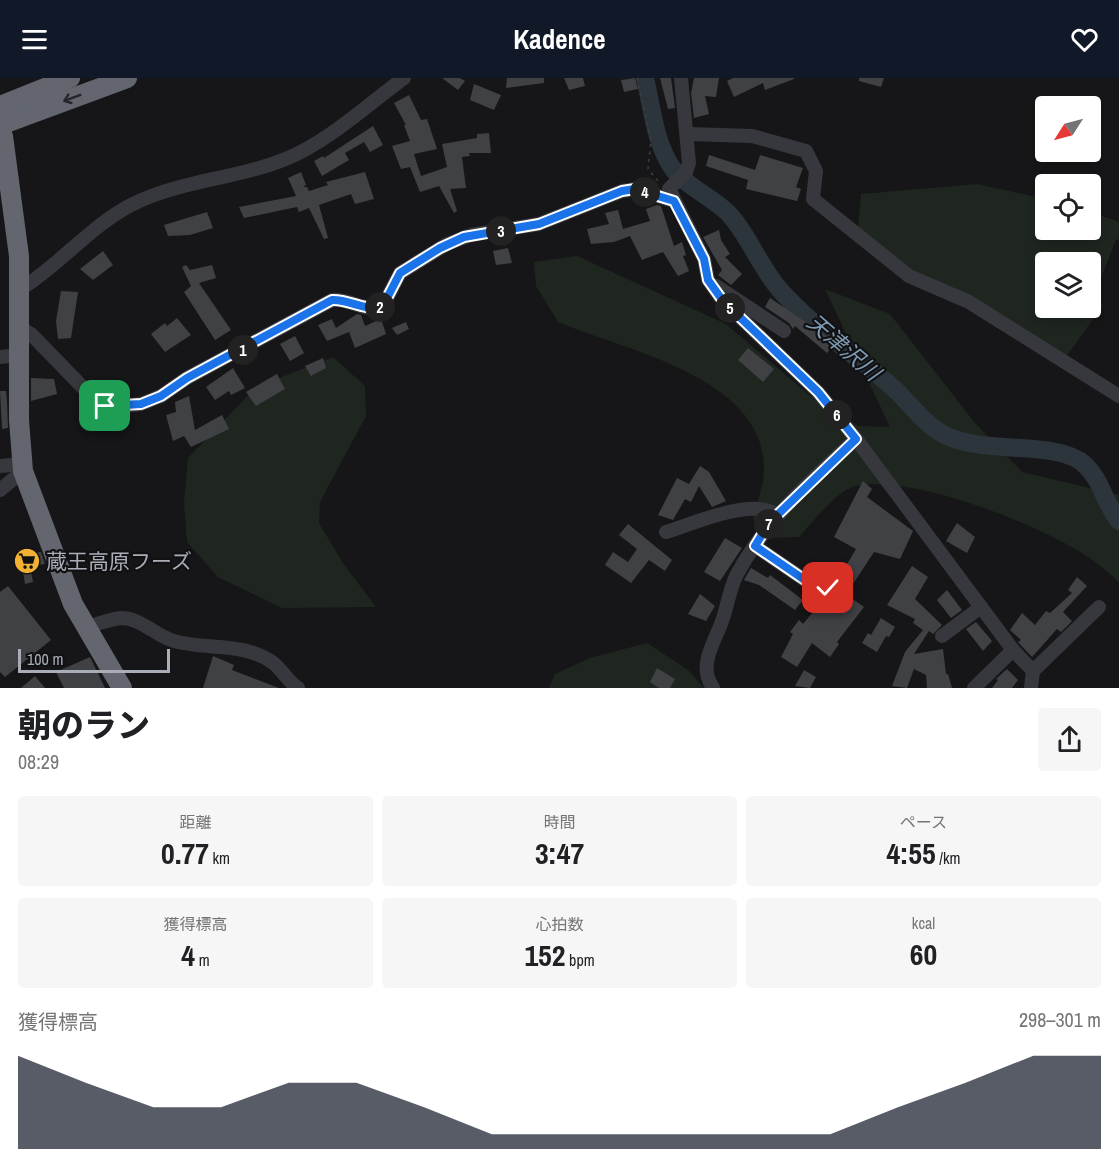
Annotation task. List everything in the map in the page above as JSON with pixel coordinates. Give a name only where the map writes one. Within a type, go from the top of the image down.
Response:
[{"type":"highway","points":[[0,106],[70,78]]},
{"type":"highway","points":[[122,688],[73,604],[22,468],[9,356],[19,327],[19,256],[2,140],[127,78]]},
{"type":"street","points":[[19,290],[38,278],[104,221],[134,204],[163,193],[288,158],[313,145],[404,78]]},
{"type":"street","points":[[681,78],[689,163],[686,172],[669,189],[704,259],[708,280],[723,301],[818,392],[856,439],[1013,650],[1033,671]]},
{"type":"street","points":[[688,134],[752,136],[806,151],[816,171],[813,199],[909,276],[969,302],[1119,396]]},
{"type":"street","points":[[19,327],[31,334],[97,402],[105,406],[141,404],[161,396],[187,378],[332,300],[346,300],[369,308],[379,308],[385,302],[400,273],[447,244],[471,235],[539,224],[622,191],[635,189],[674,201]]},
{"type":"street","points":[[708,280],[784,331]]},
{"type":"street","points":[[713,688],[705,670],[707,657],[722,622],[735,577],[777,515],[856,439]]},
{"type":"street","points":[[0,466],[22,468]]},
{"type":"street","points":[[0,490],[22,468]]},
{"type":"street","points":[[666,532],[750,507],[769,509],[777,515]]},
{"type":"street","points":[[755,546],[818,589],[828,588],[838,578]]},
{"type":"street","points":[[942,636],[981,607]]},
{"type":"street","points":[[1031,688],[1033,671],[1099,608]]},
{"type":"street","points":[[85,627],[121,618],[135,621],[168,639],[182,643],[205,648],[213,645],[233,647],[272,662],[298,688]]},
{"type":"street","points":[[974,688],[1013,650]]},
{"type":"path","points":[[637,78],[651,141],[648,169],[674,201]]},
{"type":"shaded area","points":[[977,184],[1035,197],[1035,240],[1101,240],[1101,216],[1119,222],[1119,240],[1116,239],[1101,278],[1101,252],[1035,252],[1035,318],[1094,318],[1066,357],[913,273],[858,230],[861,194]]},
{"type":"shaded area","points":[[577,256],[726,324],[808,394],[858,426],[890,427],[825,289],[890,314],[975,423],[1022,472],[1119,495],[1119,582],[1102,567],[1070,546],[1011,518],[943,495],[881,484],[856,486],[841,493],[799,537],[768,538],[753,518],[762,488],[764,469],[758,437],[742,411],[717,389],[686,372],[558,322],[536,286],[534,262]]},
{"type":"shaded area","points":[[333,357],[365,386],[366,416],[320,502],[319,523],[343,563],[376,607],[282,608],[218,577],[187,542],[184,502],[188,458],[256,387]]},
{"type":"shaded area","points":[[647,643],[688,670],[704,688],[549,688],[555,674],[590,658]]},
{"type":"building","points":[[442,78],[460,78],[465,81],[458,90]]},
{"type":"building","points":[[507,78],[544,78],[544,83],[506,88]]},
{"type":"building","points":[[564,78],[583,78],[585,86],[569,90]]},
{"type":"building","points":[[635,78],[638,89],[624,92],[621,80]]},
{"type":"building","points":[[660,78],[671,78],[675,108],[668,109]]},
{"type":"building","points":[[694,78],[719,78],[716,97],[705,96],[709,114],[694,118],[691,93]]},
{"type":"building","points":[[733,78],[794,79],[765,90],[763,83],[734,97],[727,81]]},
{"type":"building","points":[[859,78],[884,78],[881,87],[859,81]]},
{"type":"building","points":[[474,84],[501,95],[494,110],[470,100]]},
{"type":"building","points":[[409,95],[421,120],[427,119],[437,149],[414,154],[421,176],[447,167],[442,144],[477,138],[477,134],[489,133],[491,153],[469,153],[470,156],[462,157],[466,188],[450,189],[457,211],[454,213],[439,186],[420,192],[410,167],[401,169],[392,146],[410,141],[404,125],[406,125],[394,103]]},
{"type":"building","points":[[373,126],[383,145],[370,152],[364,142],[345,153],[349,160],[322,176],[314,161],[323,156],[324,158]]},
{"type":"building","points":[[709,155],[755,170],[760,155],[803,168],[796,187],[801,189],[797,201],[746,189],[748,180],[706,166]]},
{"type":"building","points":[[301,172],[306,185],[303,187],[307,187],[309,191],[328,185],[326,182],[365,172],[374,199],[355,204],[351,194],[319,205],[328,238],[324,239],[309,208],[299,212],[297,207],[244,218],[239,207],[296,196],[288,178]]},
{"type":"building","points":[[661,206],[674,246],[682,242],[686,255],[683,256],[689,271],[678,276],[663,252],[642,260],[630,236],[614,242],[591,244],[587,229],[609,224],[605,213],[618,210],[623,229],[650,221],[646,209]]},
{"type":"building","points":[[207,212],[213,228],[190,235],[168,236],[164,225]]},
{"type":"building","points":[[719,230],[721,240],[730,254],[725,257],[742,274],[731,285],[718,275],[722,270],[703,237]]},
{"type":"building","points":[[508,248],[512,263],[496,265],[493,251]]},
{"type":"building","points":[[103,251],[113,265],[93,280],[80,269]]},
{"type":"building","points":[[186,265],[190,270],[212,265],[216,278],[199,283],[231,330],[215,340],[184,292],[191,286],[182,267]]},
{"type":"building","points":[[61,291],[78,292],[71,338],[58,339],[56,321]]},
{"type":"building","points":[[770,298],[835,342],[827,353],[795,326],[793,329],[789,323],[765,307]]},
{"type":"building","points":[[357,314],[361,315],[365,326],[381,319],[386,334],[355,348],[349,332],[327,341],[318,325],[332,319],[336,328]]},
{"type":"building","points":[[177,318],[191,335],[165,352],[151,334],[165,323],[167,326]]},
{"type":"building","points":[[406,322],[409,329],[397,335],[392,328]]},
{"type":"building","points":[[295,336],[304,353],[290,361],[280,344]]},
{"type":"building","points":[[748,348],[774,369],[763,382],[738,360]]},
{"type":"building","points":[[323,358],[326,368],[311,376],[305,366]]},
{"type":"building","points":[[233,368],[245,388],[231,395],[229,391],[215,400],[206,387]]},
{"type":"building","points":[[277,374],[285,389],[256,406],[246,392]]},
{"type":"building","points":[[31,378],[54,379],[57,394],[31,401]]},
{"type":"building","points":[[0,391],[6,391],[7,402],[8,428],[2,429]]},
{"type":"building","points":[[189,396],[195,430],[222,415],[229,429],[191,447],[184,436],[173,441],[166,415],[176,412],[175,402]]},
{"type":"building","points":[[700,466],[709,472],[726,501],[712,507],[699,486],[691,502],[685,499],[673,520],[658,515],[677,478],[689,484]]},
{"type":"building","points":[[863,481],[872,489],[867,497],[913,531],[900,559],[874,552],[851,587],[849,586],[844,593],[864,607],[837,642],[839,644],[830,657],[812,643],[797,667],[781,657],[793,634],[790,632],[799,620],[803,624],[817,607],[801,596],[805,591],[823,599],[832,598],[845,584],[846,574],[843,571],[856,549],[834,537]]},
{"type":"building","points":[[957,523],[975,537],[967,553],[946,541]]},
{"type":"building","points":[[628,524],[672,560],[665,571],[649,560],[631,583],[605,565],[613,552],[628,562],[637,549],[619,535]]},
{"type":"building","points":[[725,538],[742,548],[720,581],[704,572]]},
{"type":"building","points":[[41,552],[45,564],[30,566],[33,582],[25,584],[20,554]]},
{"type":"building","points":[[912,566],[928,577],[915,599],[942,625],[933,634],[929,631],[914,654],[943,649],[946,674],[948,674],[952,688],[927,688],[926,675],[914,669],[907,688],[892,686],[905,652],[923,630],[913,623],[915,619],[887,605]]},
{"type":"building","points":[[751,568],[768,578],[770,575],[803,600],[795,610],[759,585],[744,580]]},
{"type":"building","points":[[1077,577],[1087,586],[1063,612],[1072,621],[1061,632],[1057,629],[1032,657],[1018,642],[1021,640],[1010,630],[1022,613],[1035,625],[1046,611],[1050,613],[1072,593],[1068,590]]},
{"type":"building","points":[[8,586],[51,640],[5,677],[0,672],[0,592]]},
{"type":"building","points":[[947,590],[962,610],[951,618],[937,600]]},
{"type":"building","points":[[700,594],[715,606],[706,621],[688,614]]},
{"type":"building","points":[[881,618],[895,627],[889,637],[886,636],[877,652],[862,643],[868,633],[871,635]]},
{"type":"building","points":[[976,622],[992,641],[983,651],[966,629]]},
{"type":"building","points":[[213,656],[234,665],[232,670],[279,688],[203,688]]},
{"type":"building","points":[[90,657],[105,688],[64,688],[56,672]]},
{"type":"building","points":[[657,668],[675,679],[670,688],[659,688],[650,682]]},
{"type":"building","points":[[1007,669],[1018,680],[1012,688],[992,688],[998,680],[996,679]]},
{"type":"building","points":[[804,670],[816,677],[810,688],[795,686]]},
{"type":"building","points":[[35,676],[45,688],[21,688]]},
{"type":"waterway","name":"天津沢川","points":[[645,78],[658,137],[673,169],[729,214],[743,232],[773,281],[792,303],[897,391],[928,424],[943,434],[959,441],[997,447],[1037,449],[1072,456],[1090,470],[1119,521]]},
{"type":"place","name":"蔵王高原フーズ","points":[[27,561]]},
{"type":"route","points":[[105,406],[141,404],[161,396],[187,378],[332,300],[346,300],[369,308],[379,308],[385,302],[400,273],[447,244],[464,237],[539,224],[612,193],[635,189],[674,201],[704,259],[708,280],[723,301],[818,392],[856,439],[769,523],[755,546],[818,589],[828,588]]}]
